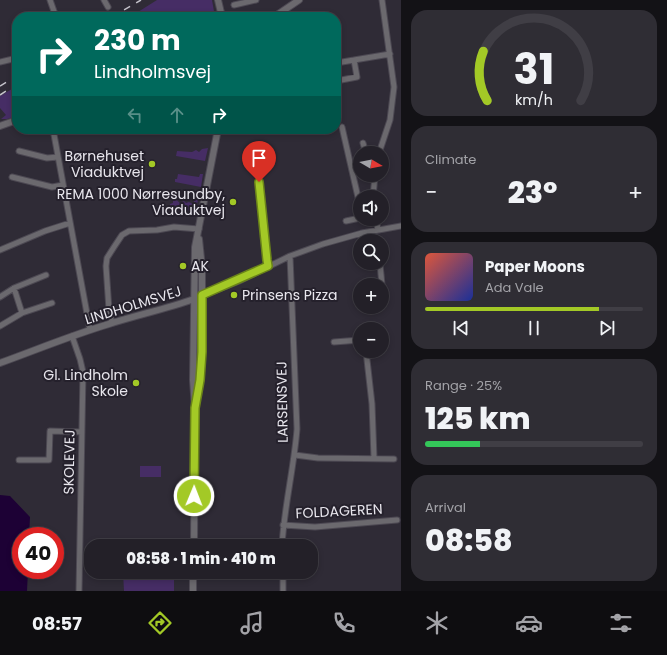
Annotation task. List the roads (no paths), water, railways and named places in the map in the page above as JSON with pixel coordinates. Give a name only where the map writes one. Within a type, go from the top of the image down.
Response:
[{"type":"street","points":[[50,0],[54,12]]},
{"type":"street","points":[[104,0],[108,7]]},
{"type":"street","points":[[218,0],[221,12]]},
{"type":"street","points":[[234,5],[256,0]]},
{"type":"street","points":[[282,12],[299,0]]},
{"type":"street","points":[[381,146],[390,120],[394,87],[382,0]]},
{"type":"street","points":[[341,62],[390,54]]},
{"type":"street","points":[[0,62],[12,59]]},
{"type":"street","points":[[341,80],[357,77],[354,60]]},
{"type":"street","points":[[0,126],[12,122]]},
{"type":"street","points":[[342,127],[356,190]]},
{"type":"street","points":[[54,134],[90,330]]},
{"type":"street","points":[[194,539],[195,408],[193,380],[195,247],[217,134]]},
{"type":"street","points":[[19,151],[47,158],[58,157]]},
{"type":"street","points":[[12,177],[52,187],[63,185]]},
{"type":"street","points":[[259,182],[268,266]]},
{"type":"street","points":[[346,221],[353,220]]},
{"type":"street","points":[[0,250],[45,231],[70,223]]},
{"type":"street","points":[[377,226],[378,230]]},
{"type":"street","name":"LINDHOLMSVEJ","points":[[0,363],[90,330],[181,304],[290,256],[323,244],[362,233],[401,226]]},
{"type":"street","points":[[112,323],[109,310],[106,266],[107,258],[122,235],[129,231],[157,230],[174,227],[199,229]]},
{"type":"street","points":[[195,408],[200,380],[202,352],[202,268],[199,229]]},
{"type":"street","name":"LARSENSVEJ","points":[[282,539],[283,525],[295,455],[297,429],[290,256]]},
{"type":"street","points":[[0,297],[14,288],[46,275]]},
{"type":"street","points":[[14,288],[22,313]]},
{"type":"street","points":[[0,326],[22,313],[52,303]]},
{"type":"street","name":"SKOLEVEJ","points":[[72,336],[83,372],[79,591]]},
{"type":"street","points":[[334,342],[353,341]]},
{"type":"street","points":[[367,358],[372,404],[374,458]]},
{"type":"street","points":[[19,460],[49,460],[50,431],[82,432]]},
{"type":"street","points":[[295,455],[318,458],[394,459]]},
{"type":"street","name":"FOLDAGEREN","points":[[283,525],[315,527],[397,520]]},
{"type":"street","points":[[193,579],[193,591]]},
{"type":"street","points":[[283,579],[284,591]]},
{"type":"railway","points":[[121,12],[141,0]]},
{"type":"railway","points":[[0,86],[12,79]]},
{"type":"railway","points":[[0,95],[12,87]]},
{"type":"place","name":"Børnehuset Viaduktvej","points":[[152,164]]},
{"type":"place","name":"REMA 1000 Nørresundby, Viaduktvej","points":[[233,202]]},
{"type":"place","name":"AK","points":[[183,266]]},
{"type":"place","name":"Prinsens Pizza","points":[[234,295]]},
{"type":"place","name":"Gl. Lindholm Skole","points":[[136,383]]}]
